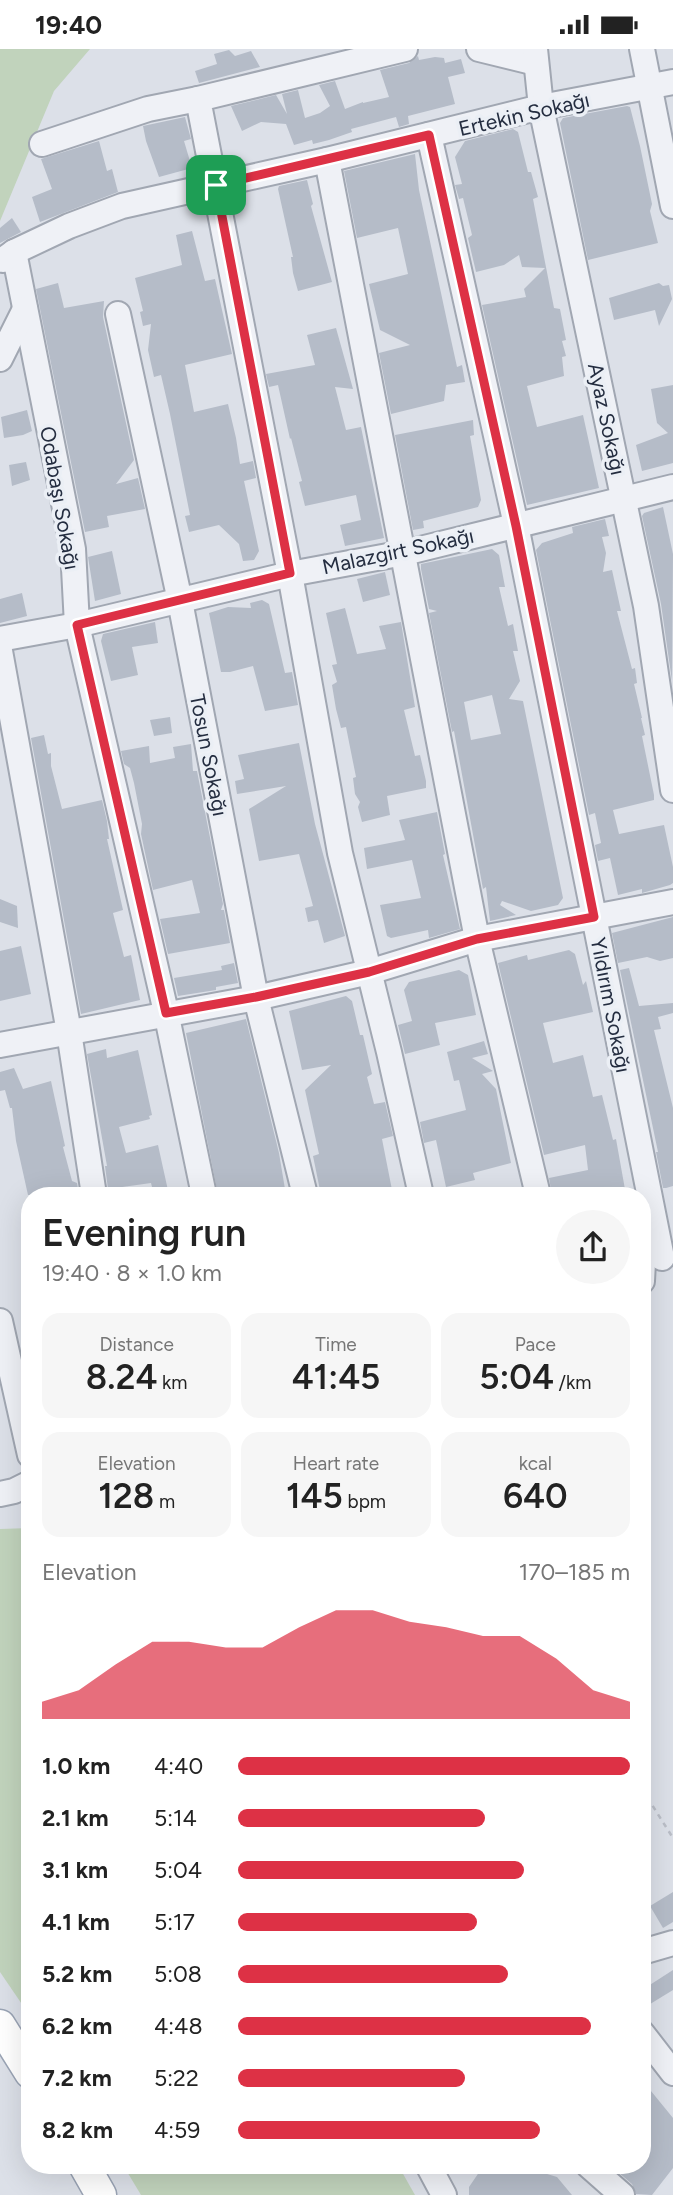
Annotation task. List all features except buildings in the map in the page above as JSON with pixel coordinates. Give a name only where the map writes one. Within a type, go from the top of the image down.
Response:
[{"type":"main road","points":[[0,2025],[21,2059]]},
{"type":"main road","points":[[89,2174],[101,2195]]},
{"type":"street","points":[[42,144],[148,109],[404,49]]},
{"type":"street","points":[[479,49],[535,56]]},
{"type":"street","points":[[642,49],[662,85],[673,205]]},
{"type":"street","name":"Ayaz Sokağı","points":[[535,56],[541,107],[646,606],[673,790]]},
{"type":"street","name":"Ertekin Sokağı","points":[[7,257],[69,226],[122,206],[327,160],[541,107],[662,85]]},
{"type":"street","points":[[198,99],[290,573],[340,853],[419,1187]]},
{"type":"street","name":"Yıldırım Sokağı","points":[[429,135],[516,526],[594,917],[642,1187]]},
{"type":"street","points":[[327,160],[477,939],[536,1187]]},
{"type":"street","name":"Odabaşı Sokağı","points":[[7,257],[25,309],[72,549],[77,625],[166,1013],[202,1187]]},
{"type":"street","points":[[0,359],[25,309]]},
{"type":"street","name":"Tosun Sokağı","points":[[118,313],[180,601],[256,997],[303,1187]]},
{"type":"street","name":"Malazgirt Sokağı","points":[[0,639],[77,625],[290,573],[404,553],[673,487]]},
{"type":"street","points":[[0,651],[69,1031],[93,1187]]},
{"type":"street","points":[[0,1045],[256,997],[369,972],[477,939],[673,902]]},
{"type":"street","name":"Yıldırım Sokağı","points":[[651,1238],[655,1260]]},
{"type":"street","points":[[0,1321],[21,1414]]},
{"type":"street","points":[[0,1494],[21,1488]]},
{"type":"street","points":[[651,1949],[673,1943]]},
{"type":"street","points":[[651,2045],[673,2073]]},
{"type":"street","points":[[433,2174],[444,2195]]},
{"type":"street","points":[[598,2174],[622,2195]]},
{"type":"path","points":[[651,1803],[673,1838]]},
{"type":"green space","points":[[0,49],[90,49],[54,91],[0,221]]},
{"type":"green space","points":[[21,1528],[21,2003],[0,1972],[0,1529]]},
{"type":"green space","points":[[128,2174],[403,2174],[415,2195],[141,2195]]},
{"type":"route","points":[[429,135],[516,526],[594,917],[477,939],[369,972],[256,997],[166,1013],[77,625],[290,573],[216,185],[429,135]]}]
